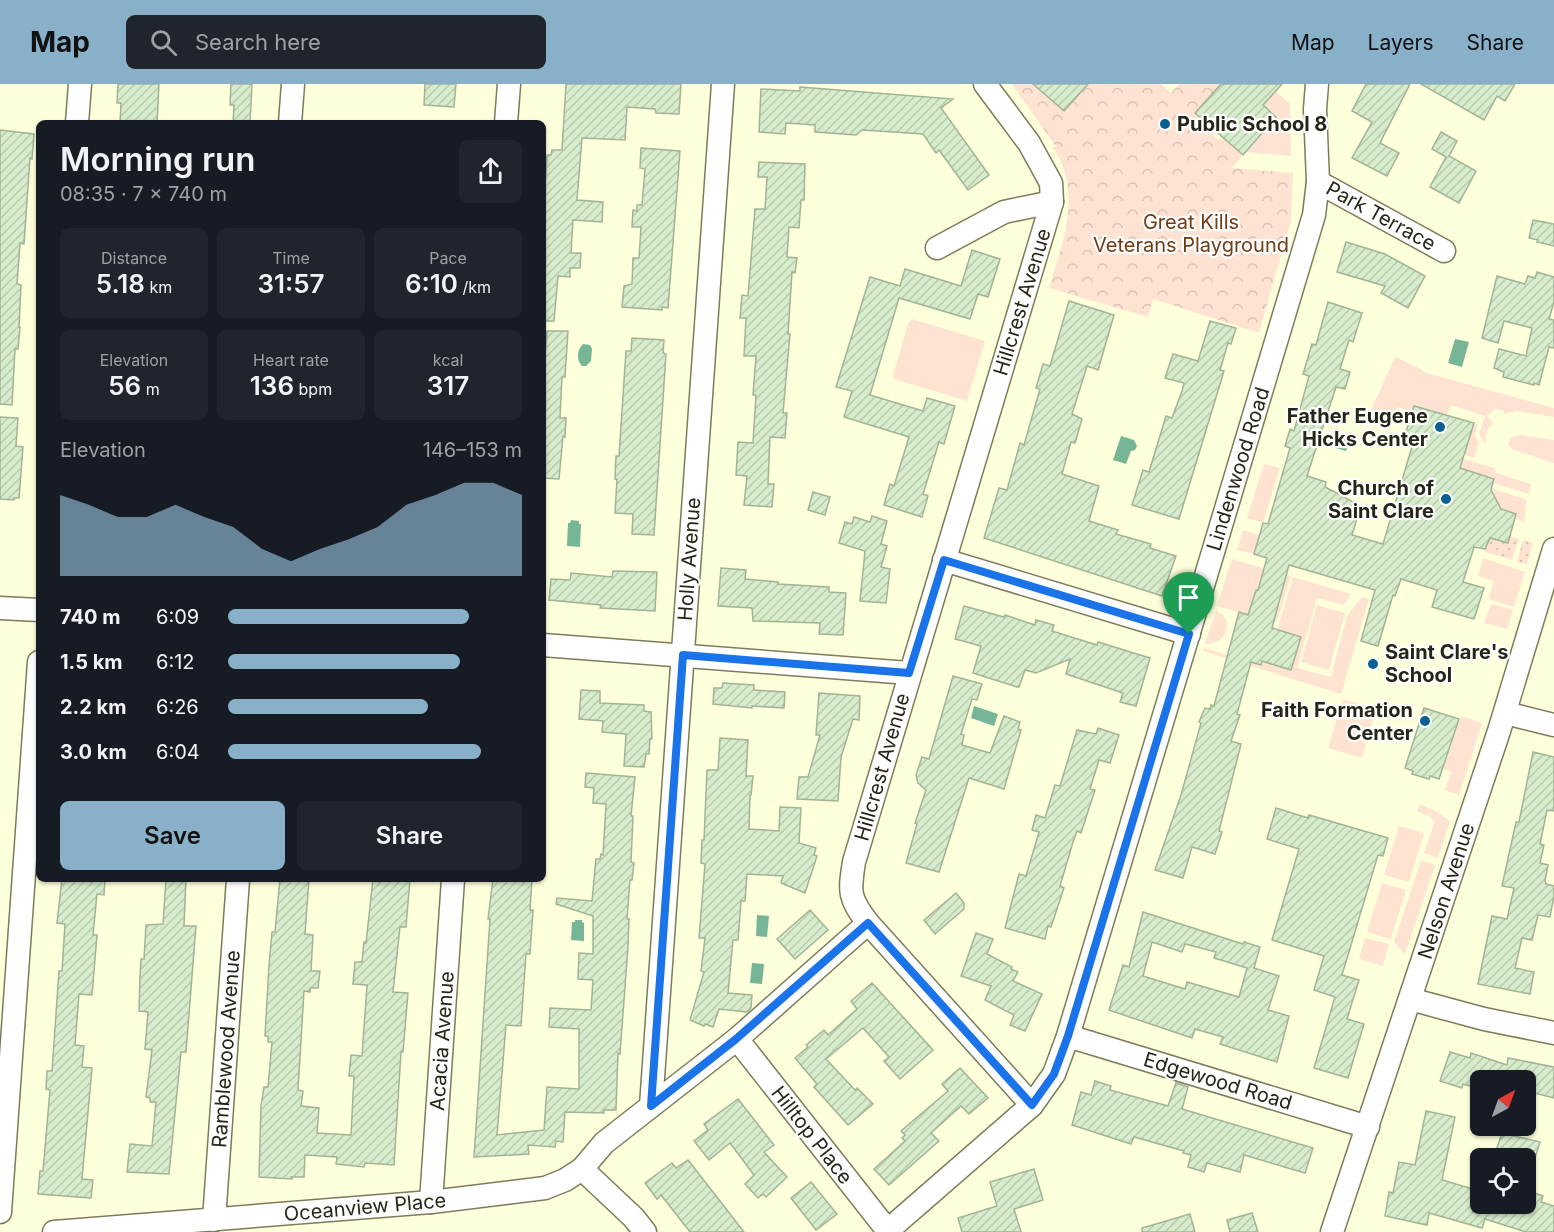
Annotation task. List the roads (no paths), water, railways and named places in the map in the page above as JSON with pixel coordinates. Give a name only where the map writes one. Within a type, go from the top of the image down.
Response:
[{"type":"street","points":[[77,120],[80,84]]},
{"type":"street","points":[[290,120],[293,84]]},
{"type":"street","points":[[506,120],[508,84]]},
{"type":"street","name":"Holly Avenue","points":[[651,1106],[723,84]]},
{"type":"street","points":[[937,248],[1004,212],[1052,202],[1051,183],[1034,152],[986,84]]},
{"type":"street","name":"Lindenwood Road","points":[[887,1231],[1032,1105],[1054,1074],[1068,1036],[1314,215],[1318,182],[1315,109],[1317,84]]},
{"type":"street","name":"Park Terrace","points":[[1318,182],[1444,251]]},
{"type":"street","name":"Hillcrest Avenue","points":[[1032,1105],[868,923],[855,907],[850,890],[854,862],[909,673],[1052,202]]},
{"type":"street","name":"Nelson Avenue","points":[[1332,1232],[1505,713],[1554,549]]},
{"type":"street","points":[[944,560],[1189,634]]},
{"type":"street","points":[[0,608],[36,610]]},
{"type":"street","points":[[546,645],[909,673]]},
{"type":"street","points":[[0,1212],[36,704]]},
{"type":"street","points":[[1505,713],[1554,725]]},
{"type":"street","name":"Ramblewood Avenue","points":[[214,1220],[238,882]]},
{"type":"street","name":"Acacia Avenue","points":[[431,1202],[453,882]]},
{"type":"street","points":[[645,1232],[634,1218],[582,1169],[604,1143],[736,1039],[868,923]]},
{"type":"street","points":[[1410,999],[1484,1019],[1554,1033]]},
{"type":"street","name":"Edgewood Road","points":[[1068,1036],[1368,1127]]},
{"type":"street","name":"Hilltop Place","points":[[736,1039],[887,1231]]},
{"type":"street","name":"Oceanview Place","points":[[54,1232],[431,1202],[545,1188],[565,1180],[582,1169]]},
{"type":"place","name":"Public School 8","points":[[1165,124]]},
{"type":"place","name":"Father Eugene Hicks Center","points":[[1440,427]]},
{"type":"place","name":"Church of Saint Clare","points":[[1446,499]]},
{"type":"place","name":"Saint Clare's School","points":[[1373,664]]},
{"type":"place","name":"Faith Formation Center","points":[[1425,721]]},
{"type":"park label","name":"Great Kills Veterans Playground","points":[[1191,234]]}]
